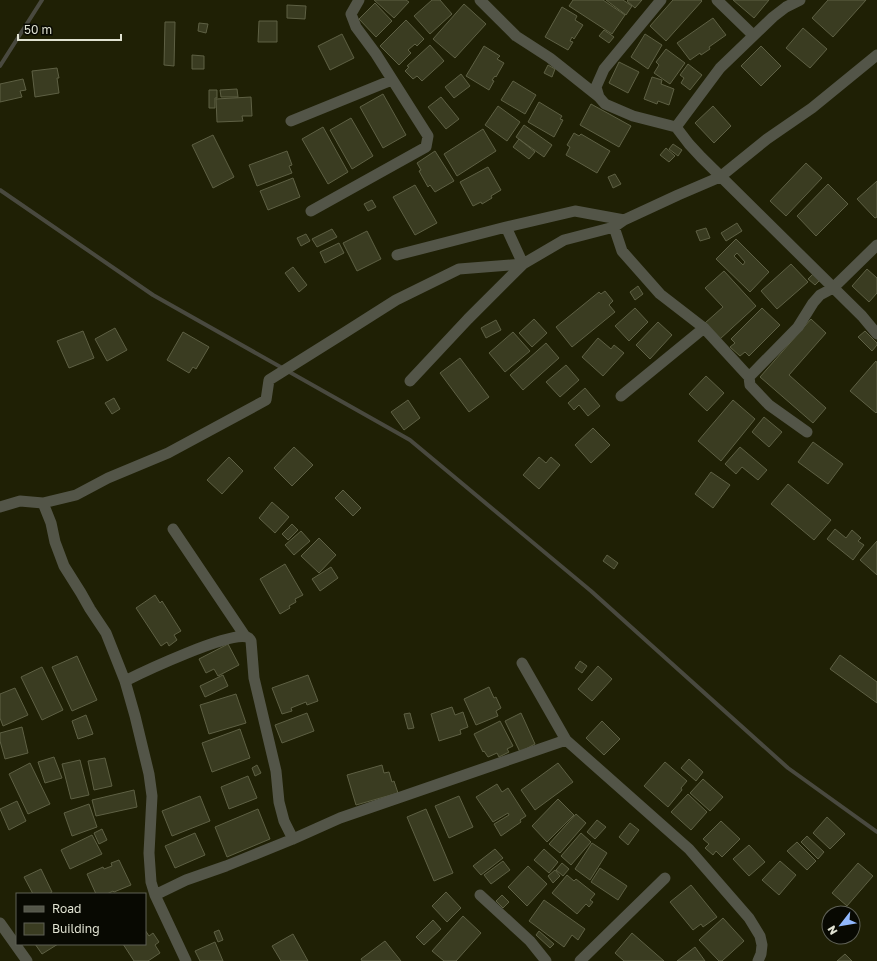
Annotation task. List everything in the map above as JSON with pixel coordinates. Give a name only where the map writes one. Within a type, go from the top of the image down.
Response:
[{"type":"street","points":[[310,211],[426,146],[428,136],[376,54],[356,27],[351,14],[359,0]]},
{"type":"street","points":[[482,0],[516,36],[550,58],[599,96],[606,104],[633,116],[676,127],[689,144],[720,177],[862,316],[877,334]]},
{"type":"street","points":[[599,96],[596,87],[604,69],[661,0]]},
{"type":"street","points":[[717,0],[753,35]]},
{"type":"street","points":[[676,127],[720,68],[753,35],[786,7],[800,0]]},
{"type":"street","points":[[410,381],[468,319],[523,264],[564,240],[614,227],[624,220],[678,194],[720,177],[767,139],[812,108],[877,55]]},
{"type":"street","points":[[291,121],[392,80]]},
{"type":"street","points":[[397,255],[575,211],[624,220]]},
{"type":"street","points":[[506,227],[523,264]]},
{"type":"street","points":[[614,227],[622,251],[660,294],[704,328],[749,377],[750,386],[769,405],[807,432]]},
{"type":"street","points":[[749,377],[798,327],[813,302],[820,295],[832,288],[877,245]]},
{"type":"street","points":[[0,507],[9,503],[20,501],[43,503],[76,495],[108,478],[168,453],[260,404],[266,400],[269,380],[396,300],[459,269],[523,264]]},
{"type":"street","points":[[621,396],[704,328]]},
{"type":"street","points":[[43,503],[51,523],[55,542],[64,566],[106,633],[125,682],[149,774],[152,796],[149,853],[151,882],[155,895],[186,961]]},
{"type":"street","points":[[173,529],[245,636],[251,641],[254,678],[276,771],[279,802],[284,822],[293,839]]},
{"type":"street","points":[[125,682],[160,664],[219,642],[245,636]]},
{"type":"street","points":[[522,664],[566,740],[689,849],[749,918],[760,936],[762,945],[761,954],[758,961]]},
{"type":"street","points":[[155,895],[186,880],[226,866],[340,818],[566,740]]},
{"type":"street","points":[[580,961],[665,878]]},
{"type":"street","points":[[480,895],[530,941],[546,961]]},
{"type":"street","points":[[0,923],[27,961]]},
{"type":"building","points":[[374,0],[406,0],[409,2],[394,18]]},
{"type":"building","points":[[432,0],[440,0],[452,14],[430,34],[414,16]]},
{"type":"building","points":[[573,0],[603,0],[625,15],[612,34],[569,6]]},
{"type":"building","points":[[606,0],[623,0],[632,6],[626,15]]},
{"type":"building","points":[[642,0],[635,8],[627,1]]},
{"type":"building","points":[[673,0],[702,1],[666,41],[650,26]]},
{"type":"building","points":[[733,0],[769,0],[754,18]]},
{"type":"building","points":[[828,0],[866,0],[833,37],[812,18]]},
{"type":"building","points":[[375,3],[392,21],[376,37],[359,19]]},
{"type":"building","points":[[464,4],[486,24],[455,58],[433,39]]},
{"type":"building","points":[[287,5],[306,6],[305,19],[287,18]]},
{"type":"building","points":[[562,7],[577,16],[575,20],[583,25],[574,39],[572,37],[570,41],[573,42],[568,50],[545,37]]},
{"type":"building","points":[[713,18],[726,35],[709,47],[710,49],[701,55],[700,53],[690,60],[677,43]]},
{"type":"building","points":[[406,20],[424,39],[417,46],[415,44],[408,50],[411,53],[399,65],[380,46]]},
{"type":"building","points":[[259,21],[277,21],[277,42],[258,42]]},
{"type":"building","points":[[165,22],[175,22],[174,66],[164,65]]},
{"type":"building","points":[[199,23],[208,24],[206,33],[198,31]]},
{"type":"building","points":[[803,28],[827,49],[810,68],[786,48]]},
{"type":"building","points":[[604,30],[614,37],[609,43],[599,36]]},
{"type":"building","points":[[342,34],[354,58],[330,70],[318,46]]},
{"type":"building","points":[[645,34],[662,45],[648,69],[631,57]]},
{"type":"building","points":[[430,45],[444,61],[422,81],[417,76],[413,79],[405,71],[409,67],[407,66]]},
{"type":"building","points":[[484,46],[500,56],[497,59],[504,63],[496,77],[495,76],[492,80],[494,81],[489,90],[466,76]]},
{"type":"building","points":[[761,46],[781,66],[761,86],[741,66]]},
{"type":"building","points":[[666,49],[685,63],[670,84],[654,73],[659,65],[656,62]]},
{"type":"building","points":[[192,55],[204,56],[204,69],[192,69]]},
{"type":"building","points":[[619,62],[639,72],[628,93],[609,83]]},
{"type":"building","points":[[688,64],[702,75],[690,90],[681,83],[684,78],[680,75]]},
{"type":"building","points":[[548,65],[555,69],[552,77],[544,73]]},
{"type":"building","points":[[57,68],[59,93],[35,97],[32,71]]},
{"type":"building","points":[[461,74],[470,86],[454,98],[445,87]]},
{"type":"building","points":[[652,77],[662,80],[661,84],[674,89],[669,105],[658,101],[657,104],[644,99]]},
{"type":"building","points":[[23,79],[26,90],[20,91],[22,97],[0,102],[0,84]]},
{"type":"building","points":[[513,81],[536,95],[525,114],[501,100]]},
{"type":"building","points":[[237,89],[238,97],[221,97],[220,90]]},
{"type":"building","points":[[209,90],[217,90],[215,108],[209,108]]},
{"type":"building","points":[[383,94],[406,135],[383,148],[360,107]]},
{"type":"building","points":[[251,97],[252,116],[242,116],[243,121],[217,122],[216,99]]},
{"type":"building","points":[[441,97],[459,119],[446,129],[428,107]]},
{"type":"building","points":[[539,102],[562,116],[560,119],[563,120],[554,137],[528,122]]},
{"type":"building","points":[[591,104],[631,126],[619,147],[580,125]]},
{"type":"building","points":[[498,106],[520,122],[507,141],[485,125]]},
{"type":"building","points":[[713,106],[731,126],[714,143],[695,123]]},
{"type":"building","points":[[351,118],[373,156],[352,169],[330,130]]},
{"type":"building","points":[[524,125],[552,145],[544,157],[516,137]]},
{"type":"building","points":[[323,127],[348,172],[328,184],[302,139]]},
{"type":"building","points":[[483,129],[496,151],[457,176],[444,154]]},
{"type":"building","points":[[574,133],[579,136],[581,134],[610,151],[597,173],[566,155],[570,147],[567,145]]},
{"type":"building","points":[[213,135],[234,177],[213,188],[192,145]]},
{"type":"building","points":[[519,139],[535,152],[529,159],[513,147]]},
{"type":"building","points":[[673,144],[682,150],[678,156],[669,149]]},
{"type":"building","points":[[666,148],[675,156],[669,162],[660,155]]},
{"type":"building","points":[[287,151],[292,165],[289,166],[292,173],[257,186],[249,165]]},
{"type":"building","points":[[435,151],[454,181],[435,192],[430,185],[428,187],[419,171],[421,170],[417,163]]},
{"type":"building","points":[[806,163],[822,178],[786,216],[770,201]]},
{"type":"building","points":[[488,167],[501,190],[482,204],[481,202],[473,206],[460,182]]},
{"type":"building","points":[[615,174],[621,184],[613,188],[608,177]]},
{"type":"building","points":[[293,178],[300,197],[268,210],[260,191]]},
{"type":"building","points":[[877,181],[877,217],[875,218],[857,199]]},
{"type":"building","points":[[828,184],[848,204],[816,236],[797,216]]},
{"type":"building","points":[[415,185],[437,223],[415,235],[393,197]]},
{"type":"building","points":[[372,200],[376,207],[368,211],[364,204]]},
{"type":"building","points":[[737,223],[742,231],[726,241],[721,233]]},
{"type":"building","points":[[706,228],[710,238],[700,241],[696,231]]},
{"type":"building","points":[[332,229],[337,237],[317,247],[312,239]]},
{"type":"building","points":[[367,231],[381,259],[357,271],[343,243]]},
{"type":"building","points":[[306,234],[310,241],[301,246],[297,238]]},
{"type":"building","points":[[736,239],[769,272],[750,292],[716,259]],"holes":[[[737,253],[745,262],[743,265],[734,256]]]},
{"type":"building","points":[[339,243],[344,253],[325,263],[320,252]]},
{"type":"building","points":[[791,264],[808,282],[777,309],[761,291]]},
{"type":"building","points":[[293,267],[307,285],[299,292],[285,273]]},
{"type":"building","points":[[867,269],[877,278],[877,293],[869,302],[852,286]]},
{"type":"building","points":[[724,271],[756,306],[720,339],[705,323],[723,307],[705,288]]},
{"type":"building","points":[[814,273],[821,279],[815,285],[808,279]]},
{"type":"building","points":[[638,286],[643,294],[635,300],[630,292]]},
{"type":"building","points":[[605,291],[613,301],[609,305],[615,312],[572,347],[556,327],[599,292],[601,294]]},
{"type":"building","points":[[635,308],[648,322],[629,341],[615,326]]},
{"type":"building","points":[[762,308],[780,325],[749,356],[745,352],[740,356],[730,347],[735,343],[731,339]]},
{"type":"building","points":[[534,319],[547,333],[532,347],[519,333]]},
{"type":"building","points":[[811,319],[826,333],[789,375],[826,408],[813,423],[760,377]]},
{"type":"building","points":[[496,320],[501,330],[486,338],[481,328]]},
{"type":"building","points":[[658,322],[672,335],[650,359],[636,345]]},
{"type":"building","points":[[115,328],[127,350],[107,361],[95,339]]},
{"type":"building","points":[[83,331],[94,358],[69,368],[57,341]]},
{"type":"building","points":[[865,331],[877,343],[872,351],[858,337]]},
{"type":"building","points":[[183,332],[209,347],[196,369],[193,367],[189,373],[167,360]]},
{"type":"building","points":[[513,332],[530,351],[505,372],[489,353]]},
{"type":"building","points":[[598,338],[611,349],[614,345],[624,353],[603,376],[582,357]]},
{"type":"building","points":[[546,343],[559,358],[523,390],[510,375]]},
{"type":"building","points":[[460,358],[489,397],[469,412],[440,373]]},
{"type":"building","points":[[876,361],[877,412],[876,413],[850,391]]},
{"type":"building","points":[[566,365],[579,380],[560,397],[546,382]]},
{"type":"building","points":[[706,376],[724,393],[707,411],[689,394]]},
{"type":"building","points":[[585,388],[600,406],[588,416],[579,405],[574,410],[568,403]]},
{"type":"building","points":[[114,398],[120,409],[112,414],[105,403]]},
{"type":"building","points":[[408,400],[420,418],[404,430],[391,412]]},
{"type":"building","points":[[733,400],[755,419],[721,461],[698,441]]},
{"type":"building","points":[[764,417],[782,432],[769,447],[752,432]]},
{"type":"building","points":[[593,428],[610,445],[591,463],[575,445]]},
{"type":"building","points":[[813,442],[843,464],[828,484],[798,462]]},
{"type":"building","points":[[294,447],[313,465],[292,486],[274,468]]},
{"type":"building","points":[[740,447],[767,470],[758,480],[742,467],[736,474],[725,464]]},
{"type":"building","points":[[229,457],[243,471],[222,494],[207,480]]},
{"type":"building","points":[[539,457],[546,463],[551,457],[560,465],[539,489],[523,475]]},
{"type":"building","points":[[711,472],[730,485],[713,508],[695,494]]},
{"type":"building","points":[[788,484],[831,520],[814,540],[771,504]]},
{"type":"building","points":[[343,490],[361,508],[353,516],[335,498]]},
{"type":"building","points":[[272,502],[289,517],[275,533],[259,518]]},
{"type":"building","points":[[292,524],[298,530],[288,540],[282,534]]},
{"type":"building","points":[[835,529],[846,538],[852,530],[861,538],[858,541],[864,545],[853,560],[827,539]]},
{"type":"building","points":[[301,531],[310,541],[294,555],[285,545]]},
{"type":"building","points":[[319,538],[336,555],[319,573],[301,556]]},
{"type":"building","points":[[877,541],[877,575],[860,560]]},
{"type":"building","points":[[607,555],[618,563],[614,569],[603,561]]},
{"type":"building","points":[[285,564],[303,595],[295,599],[296,602],[289,606],[290,608],[280,614],[260,579]]},
{"type":"building","points":[[331,567],[338,578],[320,591],[312,579]]},
{"type":"building","points":[[155,595],[160,603],[162,601],[181,631],[174,635],[177,640],[169,646],[167,642],[161,646],[136,608]]},
{"type":"building","points":[[228,644],[239,665],[218,676],[214,669],[206,673],[199,659]]},
{"type":"building","points":[[840,655],[877,682],[877,703],[830,669]]},
{"type":"building","points":[[77,656],[97,700],[72,711],[52,667]]},
{"type":"building","points":[[580,661],[587,666],[582,673],[575,668]]},
{"type":"building","points":[[598,666],[612,679],[592,701],[578,689]]},
{"type":"building","points":[[42,667],[63,710],[42,720],[21,677]]},
{"type":"building","points":[[223,675],[228,686],[205,697],[200,686]]},
{"type":"building","points":[[308,675],[318,701],[307,705],[306,702],[291,708],[292,711],[282,714],[272,688]]},
{"type":"building","points":[[489,687],[501,708],[496,711],[498,716],[476,725],[464,699]]},
{"type":"building","points":[[15,688],[28,715],[3,726],[0,718],[0,694]]},
{"type":"building","points":[[236,694],[246,723],[209,734],[200,705]]},
{"type":"building","points":[[452,707],[455,715],[463,712],[468,727],[460,730],[461,734],[439,741],[431,714]]},
{"type":"building","points":[[307,713],[314,731],[282,743],[275,725]]},
{"type":"building","points":[[410,713],[414,728],[408,729],[404,714]]},
{"type":"building","points":[[521,713],[535,744],[520,752],[505,721]]},
{"type":"building","points":[[86,715],[93,734],[78,739],[72,721]]},
{"type":"building","points":[[500,721],[513,746],[507,749],[509,752],[499,757],[497,753],[488,757],[484,751],[483,752],[474,734]]},
{"type":"building","points":[[602,721],[620,739],[604,755],[586,738]]},
{"type":"building","points":[[22,727],[28,753],[5,759],[0,741],[0,733]]},
{"type":"building","points":[[240,729],[250,758],[212,772],[202,743]]},
{"type":"building","points":[[54,757],[62,778],[45,783],[38,762]]},
{"type":"building","points":[[105,758],[112,786],[94,790],[88,761]]},
{"type":"building","points":[[689,759],[703,772],[696,781],[681,768]]},
{"type":"building","points":[[80,760],[89,795],[71,799],[62,764]]},
{"type":"building","points":[[665,762],[687,781],[681,788],[682,790],[668,807],[644,786]]},
{"type":"building","points":[[30,763],[50,804],[28,814],[9,774]]},
{"type":"building","points":[[558,763],[573,782],[535,810],[521,790]]},
{"type":"building","points":[[257,765],[261,773],[255,776],[252,768]]},
{"type":"building","points":[[382,765],[384,773],[389,772],[398,793],[356,805],[347,775]]},
{"type":"building","points":[[248,776],[257,798],[229,809],[221,787]]},
{"type":"building","points":[[703,779],[723,797],[710,811],[690,793]]},
{"type":"building","points":[[497,784],[502,792],[508,788],[526,816],[520,820],[521,822],[501,836],[494,824],[509,815],[508,813],[493,822],[476,797]]},
{"type":"building","points":[[134,790],[137,807],[96,816],[92,800]]},
{"type":"building","points":[[688,794],[707,812],[691,830],[671,812]]},
{"type":"building","points":[[200,796],[210,821],[172,836],[162,811]]},
{"type":"building","points":[[459,796],[473,827],[449,838],[435,806]]},
{"type":"building","points":[[558,799],[574,815],[547,842],[532,826]]},
{"type":"building","points":[[17,801],[26,821],[9,830],[0,809]]},
{"type":"building","points":[[89,804],[97,827],[72,836],[64,813]]},
{"type":"building","points":[[258,809],[270,839],[227,857],[215,827]]},
{"type":"building","points":[[426,809],[453,873],[434,881],[407,817]]},
{"type":"building","points":[[576,814],[586,823],[560,853],[549,844]]},
{"type":"building","points":[[827,817],[845,834],[830,849],[813,833]]},
{"type":"building","points":[[597,820],[606,827],[595,839],[587,832]]},
{"type":"building","points":[[721,821],[740,839],[722,857],[716,851],[713,855],[705,848],[709,844],[703,839]]},
{"type":"building","points":[[630,823],[639,830],[628,845],[619,837]]},
{"type":"building","points":[[102,829],[107,840],[99,844],[94,833]]},
{"type":"building","points":[[195,833],[205,855],[175,868],[165,846]]},
{"type":"building","points":[[581,833],[591,842],[571,865],[561,856]]},
{"type":"building","points":[[92,835],[102,854],[70,869],[61,850]]},
{"type":"building","points":[[807,836],[824,852],[818,859],[801,842]]},
{"type":"building","points":[[797,842],[816,861],[807,870],[787,851]]},
{"type":"building","points":[[592,843],[607,853],[590,880],[575,869]]},
{"type":"building","points":[[749,845],[765,862],[749,876],[733,859]]},
{"type":"building","points":[[495,849],[503,858],[481,875],[473,866]]},
{"type":"building","points":[[544,849],[558,862],[549,873],[534,860]]},
{"type":"building","points":[[119,860],[131,885],[114,892],[96,893],[87,874],[103,867],[104,869],[112,866],[111,863]]},
{"type":"building","points":[[503,861],[510,870],[491,884],[484,875]]},
{"type":"building","points":[[780,861],[796,875],[779,895],[762,880]]},
{"type":"building","points":[[562,863],[569,869],[563,876],[556,870]]},
{"type":"building","points":[[858,863],[873,876],[848,905],[846,905],[832,893]]},
{"type":"building","points":[[528,866],[547,884],[527,906],[508,887]]},
{"type":"building","points":[[600,868],[627,886],[618,900],[591,882]]},
{"type":"building","points":[[41,869],[52,892],[32,893],[24,877]]},
{"type":"building","points":[[555,870],[560,876],[553,883],[548,876]]},
{"type":"building","points":[[567,875],[574,881],[576,879],[595,894],[590,900],[593,902],[589,907],[586,904],[577,914],[552,893]]},
{"type":"building","points":[[691,885],[717,917],[703,927],[701,924],[693,930],[670,902]]},
{"type":"building","points":[[446,892],[461,908],[447,922],[432,906]]},
{"type":"building","points":[[502,895],[509,902],[503,908],[496,901]]},
{"type":"building","points":[[544,900],[585,929],[578,940],[572,935],[564,947],[529,921]]},
{"type":"building","points":[[463,916],[481,933],[456,961],[444,961],[432,951]]},
{"type":"building","points":[[723,918],[744,941],[722,961],[719,961],[699,940]]},
{"type":"building","points":[[433,920],[441,929],[424,945],[416,937]]},
{"type":"building","points":[[219,930],[223,940],[218,942],[214,932]]},
{"type":"building","points":[[539,931],[554,944],[550,948],[536,935]]},
{"type":"building","points":[[146,932],[149,936],[153,933],[159,942],[155,945],[160,953],[148,961],[134,961],[124,945],[146,945]]},
{"type":"building","points":[[632,933],[664,961],[624,961],[615,953]]},
{"type":"building","points":[[293,934],[308,961],[281,961],[272,946]]},
{"type":"building","points":[[385,941],[401,961],[362,961],[361,959]]},
{"type":"building","points":[[215,942],[223,961],[200,961],[195,951]]},
{"type":"building","points":[[36,945],[56,945],[42,954]]},
{"type":"building","points":[[695,947],[705,961],[677,961]]},
{"type":"building","points":[[845,954],[852,961],[837,961]]},
{"type":"waterway","points":[[0,66],[42,0]]},
{"type":"waterway","points":[[0,190],[153,295],[410,440],[591,591],[788,768],[877,832]]}]
